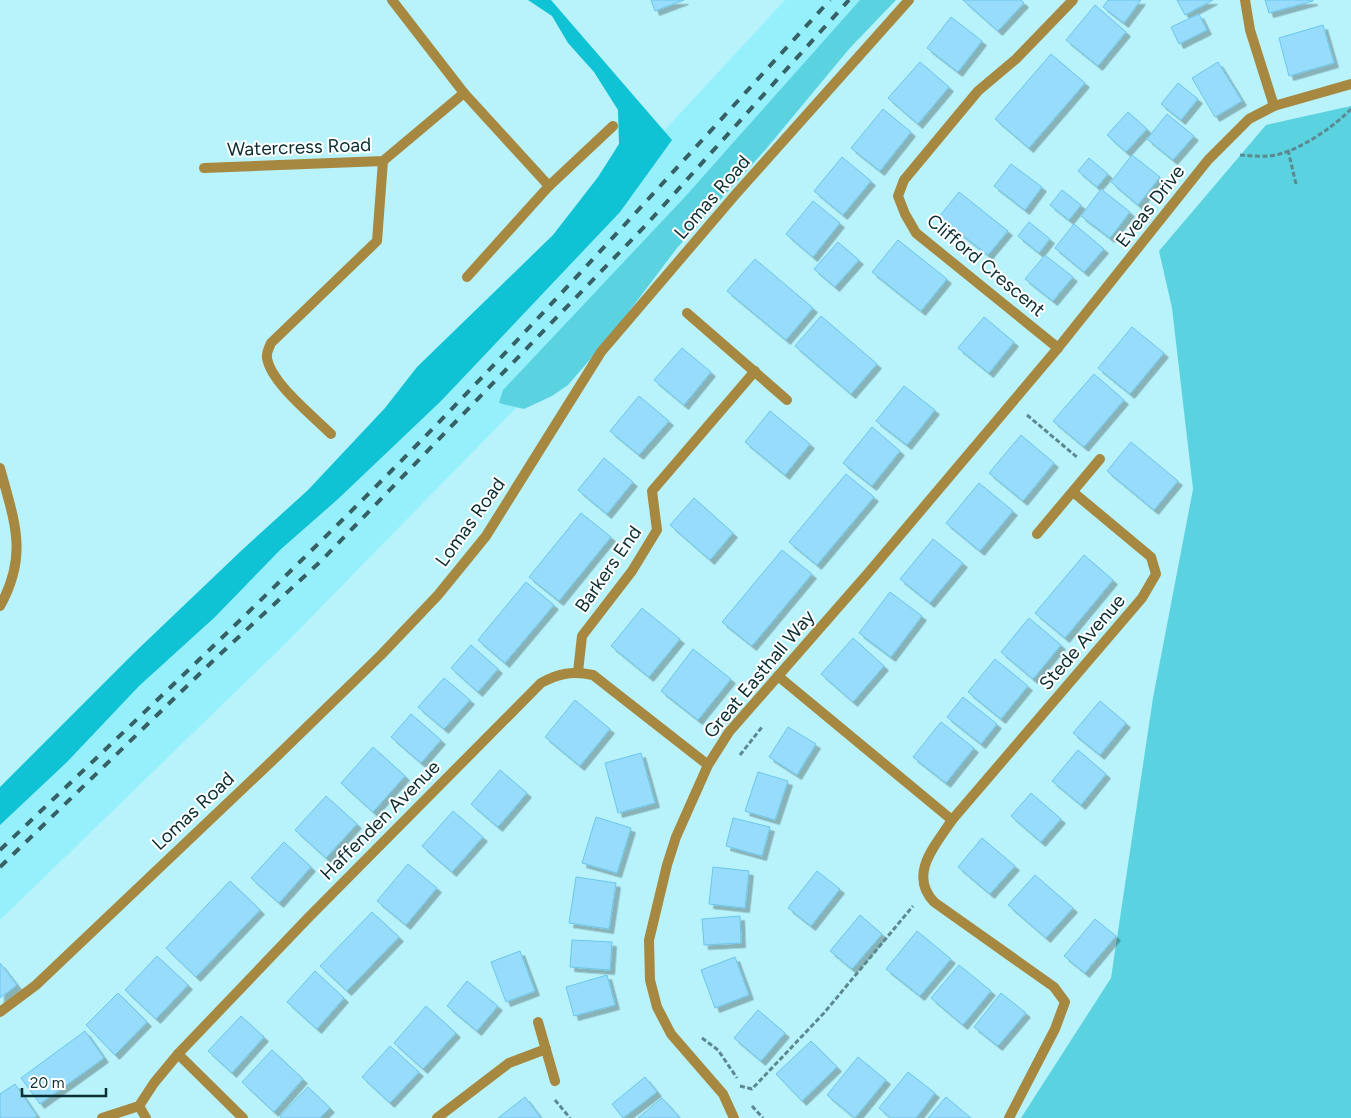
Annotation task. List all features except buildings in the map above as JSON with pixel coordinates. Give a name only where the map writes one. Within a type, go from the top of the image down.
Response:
[{"type":"street","points":[[392,0],[464,93],[549,186]]},
{"type":"street","name":"Lomas Road","points":[[0,1012],[36,985],[274,759],[438,595],[486,536],[601,352],[736,195],[909,0]]},
{"type":"street","name":"Clifford Crescent","points":[[1058,348],[916,233],[904,214],[898,196],[904,180],[978,91],[1016,59],[1073,0]]},
{"type":"street","points":[[1245,0],[1250,30],[1274,106]]},
{"type":"street","name":"Eveas Drive","points":[[1012,401],[1058,348],[1208,160],[1249,120],[1274,106],[1351,84]]},
{"type":"street","name":"Watercress Road","points":[[204,168],[346,164],[383,161],[464,93]]},
{"type":"street","points":[[467,277],[549,186],[613,126]]},
{"type":"street","points":[[330,434],[276,379],[269,367],[266,356],[271,343],[378,241],[383,161]]},
{"type":"street","points":[[687,313],[788,400]]},
{"type":"street","name":"Barkers End","points":[[578,672],[582,636],[632,571],[657,530],[652,491],[755,372]]},
{"type":"street","name":"Great Easthall Way","points":[[734,1118],[723,1094],[699,1064],[671,1034],[657,1007],[650,980],[649,940],[667,865],[676,837],[708,764],[728,732],[1012,401]]},
{"type":"street","points":[[1037,534],[1100,459]]},
{"type":"street","points":[[0,468],[16,528],[17,556],[12,585],[0,606]]},
{"type":"street","name":"Stede Avenue","points":[[925,892],[922,874],[930,854],[952,820],[1142,598],[1156,574],[1151,557],[1072,492]]},
{"type":"street","name":"Haffenden Avenue","points":[[139,1106],[154,1083],[178,1054],[314,911],[541,682],[559,673],[578,672],[593,676],[603,681],[708,764]]},
{"type":"street","points":[[778,676],[952,820]]},
{"type":"street","points":[[925,892],[934,902],[1054,987],[1066,1002],[1055,1029],[1009,1118]]},
{"type":"street","points":[[538,1022],[555,1081]]},
{"type":"street","points":[[436,1118],[510,1063],[546,1049]]},
{"type":"street","points":[[178,1054],[243,1118]]},
{"type":"street","points":[[102,1118],[139,1106],[146,1118]]},
{"type":"path","points":[[1240,149],[1233,154],[1261,157],[1288,150],[1308,141],[1342,118],[1351,109]]},
{"type":"path","points":[[1288,150],[1296,184]]},
{"type":"path","points":[[1020,421],[1026,414],[1092,469]]},
{"type":"path","points":[[734,762],[763,726]]},
{"type":"path","points":[[723,1094],[740,1086],[752,1089],[824,1013],[925,892]]},
{"type":"path","points":[[700,1037],[718,1050],[735,1073],[744,1093]]},
{"type":"path","points":[[748,1100],[757,1114],[763,1118]]},
{"type":"shaded area","points":[[528,0],[551,0],[672,140],[620,212],[441,401],[338,499],[280,550],[215,617],[139,686],[67,762],[0,825],[0,787],[134,653],[308,490],[385,408],[417,367],[553,235],[598,177],[619,144],[618,110],[594,72],[568,43],[552,16]]},
{"type":"shaded area","points":[[785,0],[889,0],[851,47],[549,374],[288,641],[0,920],[0,801],[524,282]]},
{"type":"shaded area","points":[[860,0],[896,0],[849,49],[766,149],[677,248],[612,334],[568,385],[552,396],[524,409],[499,403],[503,390],[683,199]]},
{"type":"shaded area","points":[[1351,106],[1351,1118],[1021,1118],[1111,978],[1153,698],[1193,489],[1172,308],[1159,251],[1266,125]]},
{"type":"railway","points":[[0,850],[256,605],[407,455],[568,286],[830,0]]},
{"type":"railway","points":[[0,867],[217,657],[321,561],[646,225],[849,0]]}]
